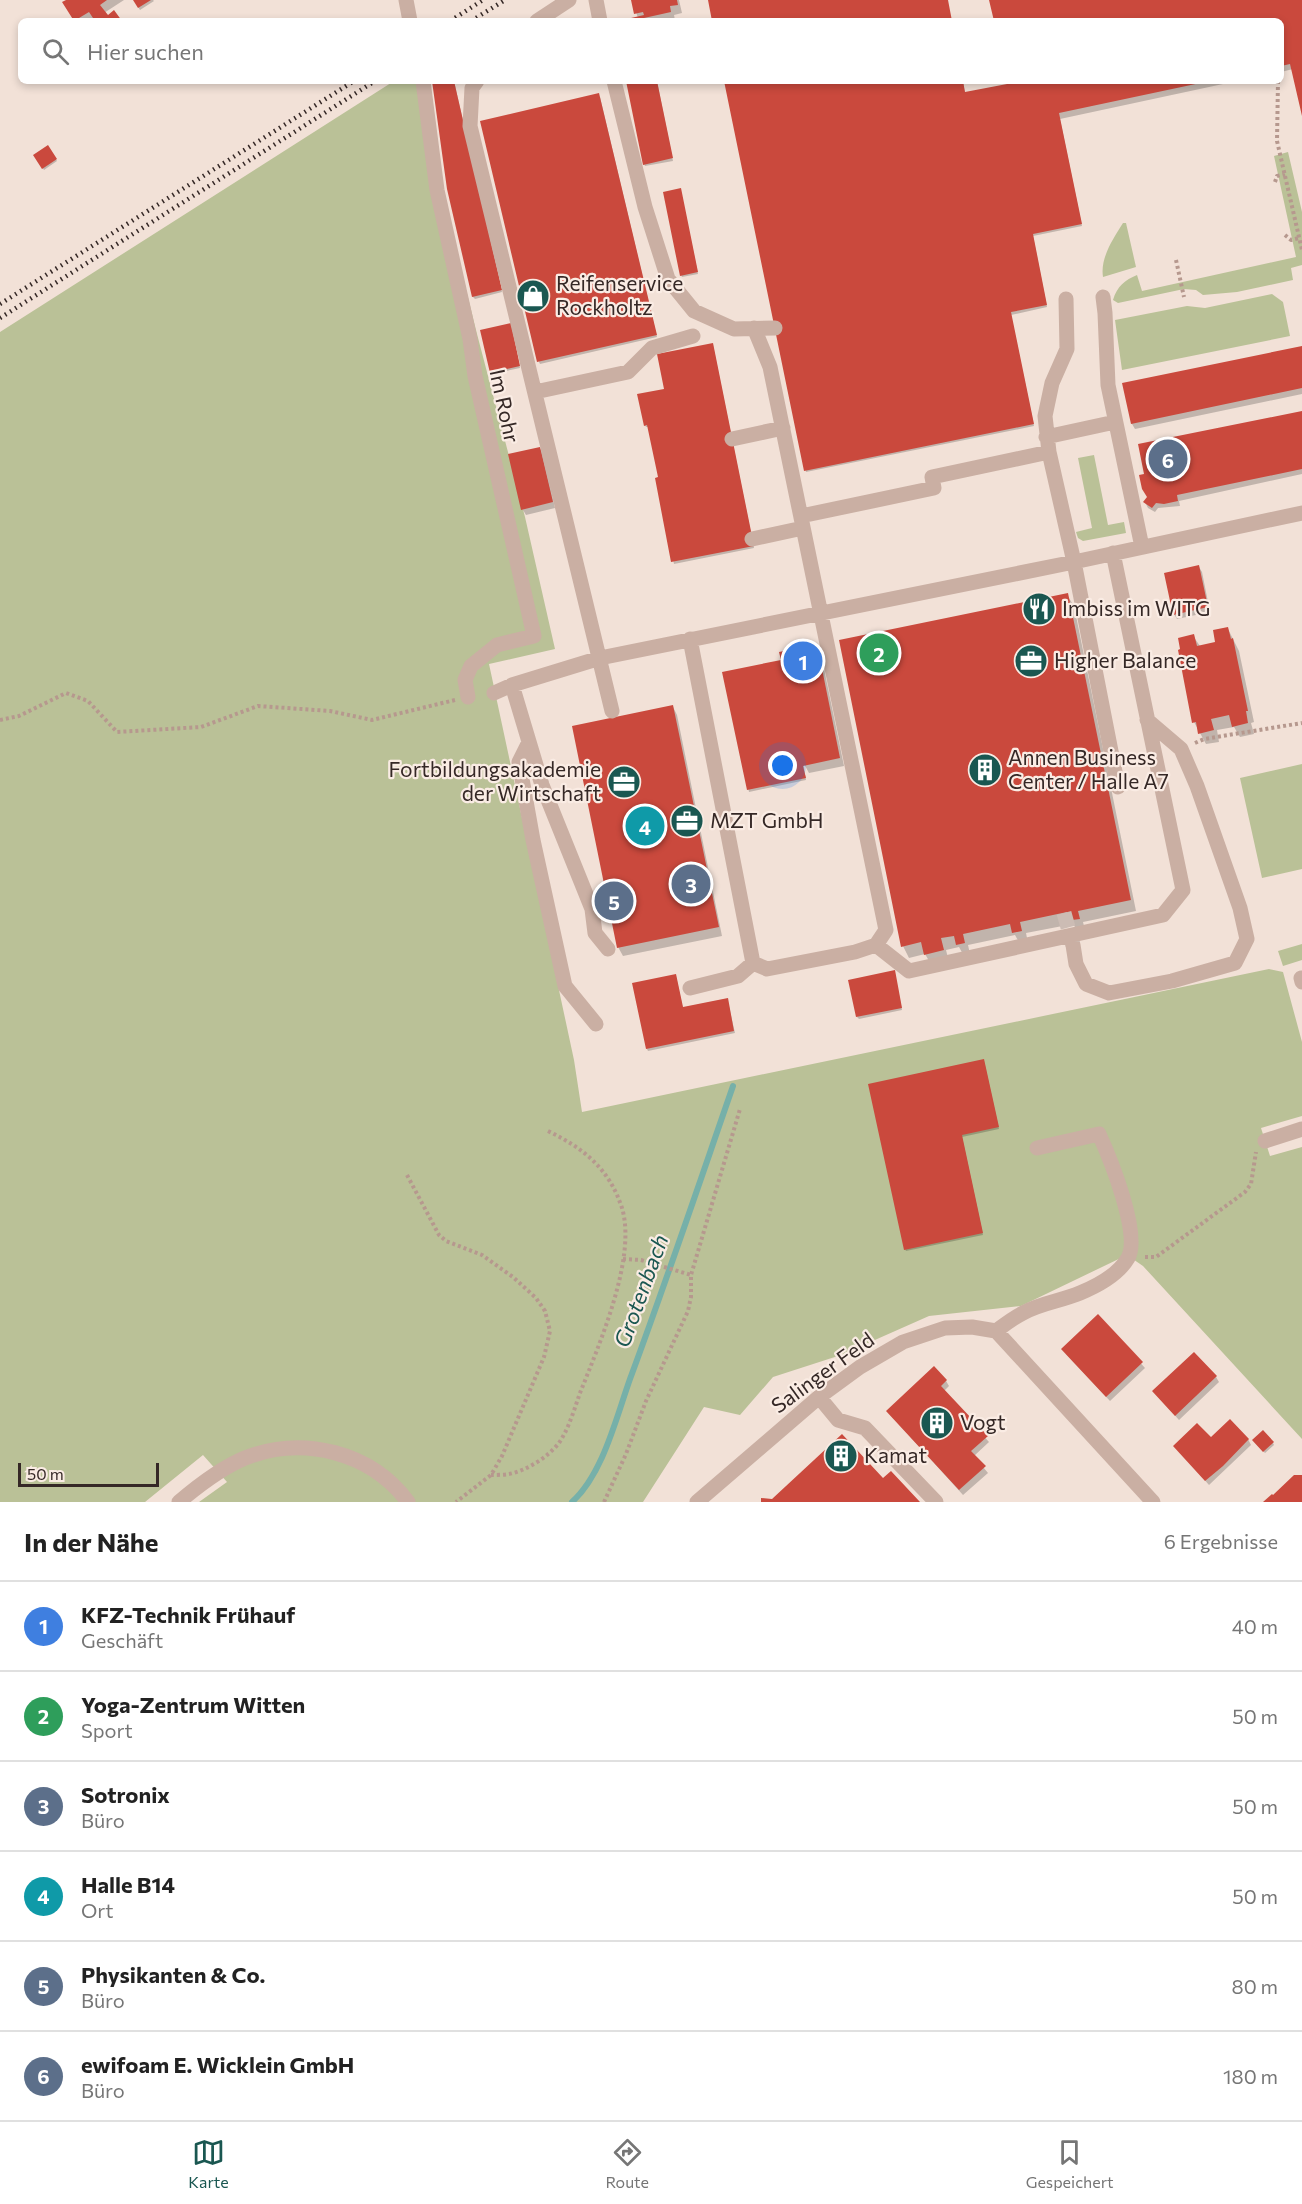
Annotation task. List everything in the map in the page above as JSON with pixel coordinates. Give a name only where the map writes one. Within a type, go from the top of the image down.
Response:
[{"type":"street","points":[[406,0],[409,18]]},
{"type":"street","points":[[542,18],[569,0]]},
{"type":"street","points":[[596,0],[599,18]]},
{"type":"street","name":"Im Rohr","points":[[423,84],[438,190],[470,339],[474,376],[534,636],[497,645],[471,666],[465,680],[468,697]]},
{"type":"street","name":"Im Rohr","points":[[475,84],[472,88],[470,126],[612,711]]},
{"type":"street","points":[[615,84],[645,207],[669,279],[694,311],[734,329],[775,328]]},
{"type":"street","points":[[1102,297],[1105,314],[1108,385],[1142,547]]},
{"type":"street","points":[[1066,299],[1067,349],[1052,383],[1045,416],[1048,444],[1074,562],[1118,787]]},
{"type":"street","points":[[753,963],[767,969],[855,952],[876,945],[886,930],[770,367],[754,328]]},
{"type":"street","points":[[535,392],[628,372],[652,348],[693,336]]},
{"type":"street","points":[[752,539],[802,522],[934,488],[932,477],[1115,422]]},
{"type":"street","points":[[732,439],[783,429]]},
{"type":"street","points":[[494,693],[512,685],[600,658],[1074,562],[1302,513]]},
{"type":"street","points":[[876,945],[909,971],[1163,915],[1183,890],[1113,553]]},
{"type":"street","points":[[690,639],[753,963]]},
{"type":"street","points":[[512,685],[542,784],[592,909],[595,933],[608,949]]},
{"type":"street","points":[[1072,945],[1076,963],[1086,984],[1109,993],[1172,981],[1235,963],[1247,939],[1240,908],[1197,786],[1181,749],[1147,720]]},
{"type":"street","points":[[529,742],[519,762],[533,840],[566,986],[596,1024]]},
{"type":"street","points":[[690,988],[738,976],[753,963]]},
{"type":"street","points":[[1265,1141],[1302,1129]]},
{"type":"street","points":[[1037,1148],[1100,1134],[1119,1180],[1130,1234],[1129,1257],[1117,1271],[1100,1284],[1024,1312],[996,1331],[1153,1502]]},
{"type":"street","name":"Salinger Feld","points":[[702,1501],[819,1397],[860,1367],[903,1342],[945,1328],[972,1327],[996,1331]]},
{"type":"street","points":[[819,1397],[838,1420],[865,1428],[936,1502]]},
{"type":"street","points":[[179,1502],[217,1474],[245,1458],[277,1450],[310,1449],[339,1453],[363,1462],[384,1476],[408,1502]]},
{"type":"path","points":[[1278,84],[1278,141],[1302,250]]},
{"type":"path","points":[[1275,182],[1277,176],[1285,174]]},
{"type":"path","points":[[1285,236],[1291,240],[1299,238]]},
{"type":"path","points":[[1176,260],[1184,297]]},
{"type":"path","points":[[0,720],[19,716],[66,693],[88,701],[117,732],[201,727],[258,706],[330,711],[372,720],[468,697]]},
{"type":"path","points":[[1181,749],[1204,739],[1302,723]]},
{"type":"path","points":[[604,1502],[650,1390],[688,1311],[691,1297],[691,1275],[740,1109]]},
{"type":"path","points":[[490,1475],[509,1474],[528,1467],[545,1457],[558,1444],[568,1426],[603,1336],[623,1259],[625,1228],[622,1208],[609,1179],[594,1160],[571,1143],[548,1131]]},
{"type":"path","points":[[1129,1257],[1156,1257],[1245,1192],[1251,1184],[1256,1147],[1265,1141]]},
{"type":"path","points":[[407,1175],[439,1235],[446,1241],[482,1255],[513,1277],[536,1298],[545,1311],[550,1331],[544,1357],[502,1456],[490,1475],[456,1502]]},
{"type":"path","points":[[623,1259],[641,1260],[691,1275]]},
{"type":"green space","points":[[389,84],[430,84],[442,192],[525,517],[555,649],[489,664],[574,1060],[582,1112],[1269,969],[1283,972],[1302,1042],[1302,1116],[1261,1128],[1270,1156],[1302,1147],[1302,1439],[1143,1266],[1127,1255],[1021,1306],[929,1316],[841,1355],[773,1377],[740,1415],[704,1407],[643,1502],[199,1502],[227,1482],[203,1455],[145,1502],[0,1502],[0,332]]},
{"type":"green space","points":[[1288,152],[1302,212],[1302,265],[1291,268],[1293,280],[1237,292],[1203,295],[1196,290],[1184,289],[1118,303],[1113,300],[1122,284],[1137,275],[1142,291],[1296,257],[1274,156]]},
{"type":"green space","points":[[1123,223],[1126,223],[1136,267],[1103,277],[1105,256]]},
{"type":"green space","points":[[1272,294],[1283,302],[1290,336],[1122,370],[1115,320],[1187,306],[1205,308]]},
{"type":"green space","points":[[1094,455],[1108,525],[1124,522],[1126,533],[1083,541],[1078,538],[1076,532],[1092,528],[1078,458]]},
{"type":"green space","points":[[1302,764],[1302,869],[1262,878],[1240,778]]},
{"type":"green space","points":[[1302,944],[1302,960],[1283,966],[1278,951]]},
{"type":"building","points":[[66,0],[107,0],[100,5],[108,15],[114,10],[120,18],[93,18],[89,12],[79,18],[72,18],[62,2]]},
{"type":"building","points":[[133,0],[151,0],[138,8]]},
{"type":"building","points":[[631,0],[677,0],[678,5],[670,6],[671,12],[644,18],[631,18],[644,15],[643,12],[634,14]]},
{"type":"building","points":[[708,0],[948,0],[951,18],[711,18]]},
{"type":"building","points":[[989,0],[1302,0],[1302,116],[1290,64],[1284,65],[1284,18],[993,18]]},
{"type":"building","points":[[432,84],[455,84],[502,290],[472,297],[447,189]]},
{"type":"building","points":[[627,84],[658,84],[673,158],[643,165]]},
{"type":"building","points":[[725,84],[964,84],[965,92],[1007,84],[1196,84],[1059,113],[1082,224],[1033,234],[1047,305],[1011,312],[1034,424],[804,471]]},
{"type":"building","points":[[599,93],[657,335],[537,362],[480,121]]},
{"type":"building","points":[[48,145],[57,159],[42,169],[33,155]]},
{"type":"building","points":[[681,188],[698,272],[680,276],[663,192]]},
{"type":"building","points":[[511,323],[520,366],[490,373],[480,330]]},
{"type":"building","points":[[713,343],[754,546],[671,562],[655,478],[658,477],[647,425],[644,426],[637,394],[664,389],[657,354]]},
{"type":"building","points":[[1302,346],[1302,388],[1131,424],[1122,383]]},
{"type":"building","points":[[1302,411],[1302,469],[1177,495],[1178,501],[1156,503],[1152,508],[1143,502],[1147,497],[1142,489],[1139,475],[1144,474],[1138,444]]},
{"type":"building","points":[[540,447],[553,502],[521,510],[508,454]]},
{"type":"building","points":[[1199,565],[1208,607],[1173,615],[1164,573]]},
{"type":"building","name":"Annen Business Center / Halle A7","points":[[1068,593],[1131,900],[1078,911],[1080,919],[1069,919],[1067,912],[1020,922],[1022,931],[1012,933],[1010,924],[963,934],[965,943],[956,945],[954,936],[941,938],[944,950],[924,955],[921,942],[901,947],[839,640]]},
{"type":"building","points":[[1228,627],[1231,639],[1233,638],[1248,711],[1246,711],[1248,723],[1232,727],[1229,715],[1211,719],[1214,730],[1198,734],[1196,722],[1192,723],[1178,650],[1180,649],[1178,638],[1194,634],[1197,646],[1215,642],[1213,630]]},
{"type":"building","points":[[817,644],[840,758],[803,766],[806,778],[747,790],[722,672],[781,660],[779,652]]},
{"type":"building","points":[[673,705],[719,927],[617,948],[572,726]]},
{"type":"building","points":[[895,970],[902,1008],[856,1017],[848,980]]},
{"type":"building","points":[[676,974],[683,1007],[728,998],[734,1031],[646,1049],[632,983]]},
{"type":"building","points":[[984,1059],[999,1127],[962,1135],[983,1233],[904,1250],[868,1084]]},
{"type":"building","points":[[1098,1314],[1143,1362],[1106,1397],[1061,1349]]},
{"type":"building","points":[[1194,1352],[1217,1376],[1175,1416],[1152,1391]]},
{"type":"building","name":"Vogt","points":[[934,1366],[947,1380],[941,1386],[988,1436],[971,1451],[986,1466],[959,1490],[886,1411]]},
{"type":"building","points":[[1230,1419],[1249,1439],[1205,1481],[1173,1446],[1197,1423],[1211,1437]]},
{"type":"building","points":[[1263,1430],[1274,1442],[1263,1452],[1252,1440]]},
{"type":"building","name":"Kamat","points":[[842,1434],[883,1478],[891,1471],[920,1502],[761,1502],[761,1498],[772,1499]]},
{"type":"building","points":[[1294,1475],[1302,1475],[1302,1502],[1263,1502],[1273,1495]]},
{"type":"waterway","name":"Grotenbach","points":[[572,1502],[592,1476],[607,1445],[733,1086]]},
{"type":"tunnel","points":[[1064,913],[1073,945]]},
{"type":"railway","points":[[455,18],[483,0]]},
{"type":"railway","points":[[476,18],[505,0]]},
{"type":"railway","points":[[0,304],[349,84]]},
{"type":"railway","points":[[0,318],[370,84]]},
{"type":"place","name":"Reifenservice Rockholtz","points":[[533,296]]},
{"type":"place","name":"ewifoam E. Wicklein GmbH","points":[[1168,459]]},
{"type":"place","name":"Imbiss im WITG","points":[[1039,609]]},
{"type":"place","name":"Yoga-Zentrum Witten","points":[[879,653]]},
{"type":"place","name":"KFZ-Technik Frühauf","points":[[803,661]]},
{"type":"place","name":"Higher Balance","points":[[1031,661]]},
{"type":"place","name":"Annen Business Center / Halle A7","points":[[985,770]]},
{"type":"place","name":"Fortbildungsakademie der Wirtschaft","points":[[624,782]]},
{"type":"place","name":"MZT GmbH","points":[[687,821]]},
{"type":"place","name":"Halle B14","points":[[645,826]]},
{"type":"place","name":"Sotronix","points":[[691,884]]},
{"type":"place","name":"Physikanten & Co.","points":[[614,901]]},
{"type":"place","name":"Vogt","points":[[937,1423]]},
{"type":"place","name":"Kamat","points":[[841,1456]]}]
